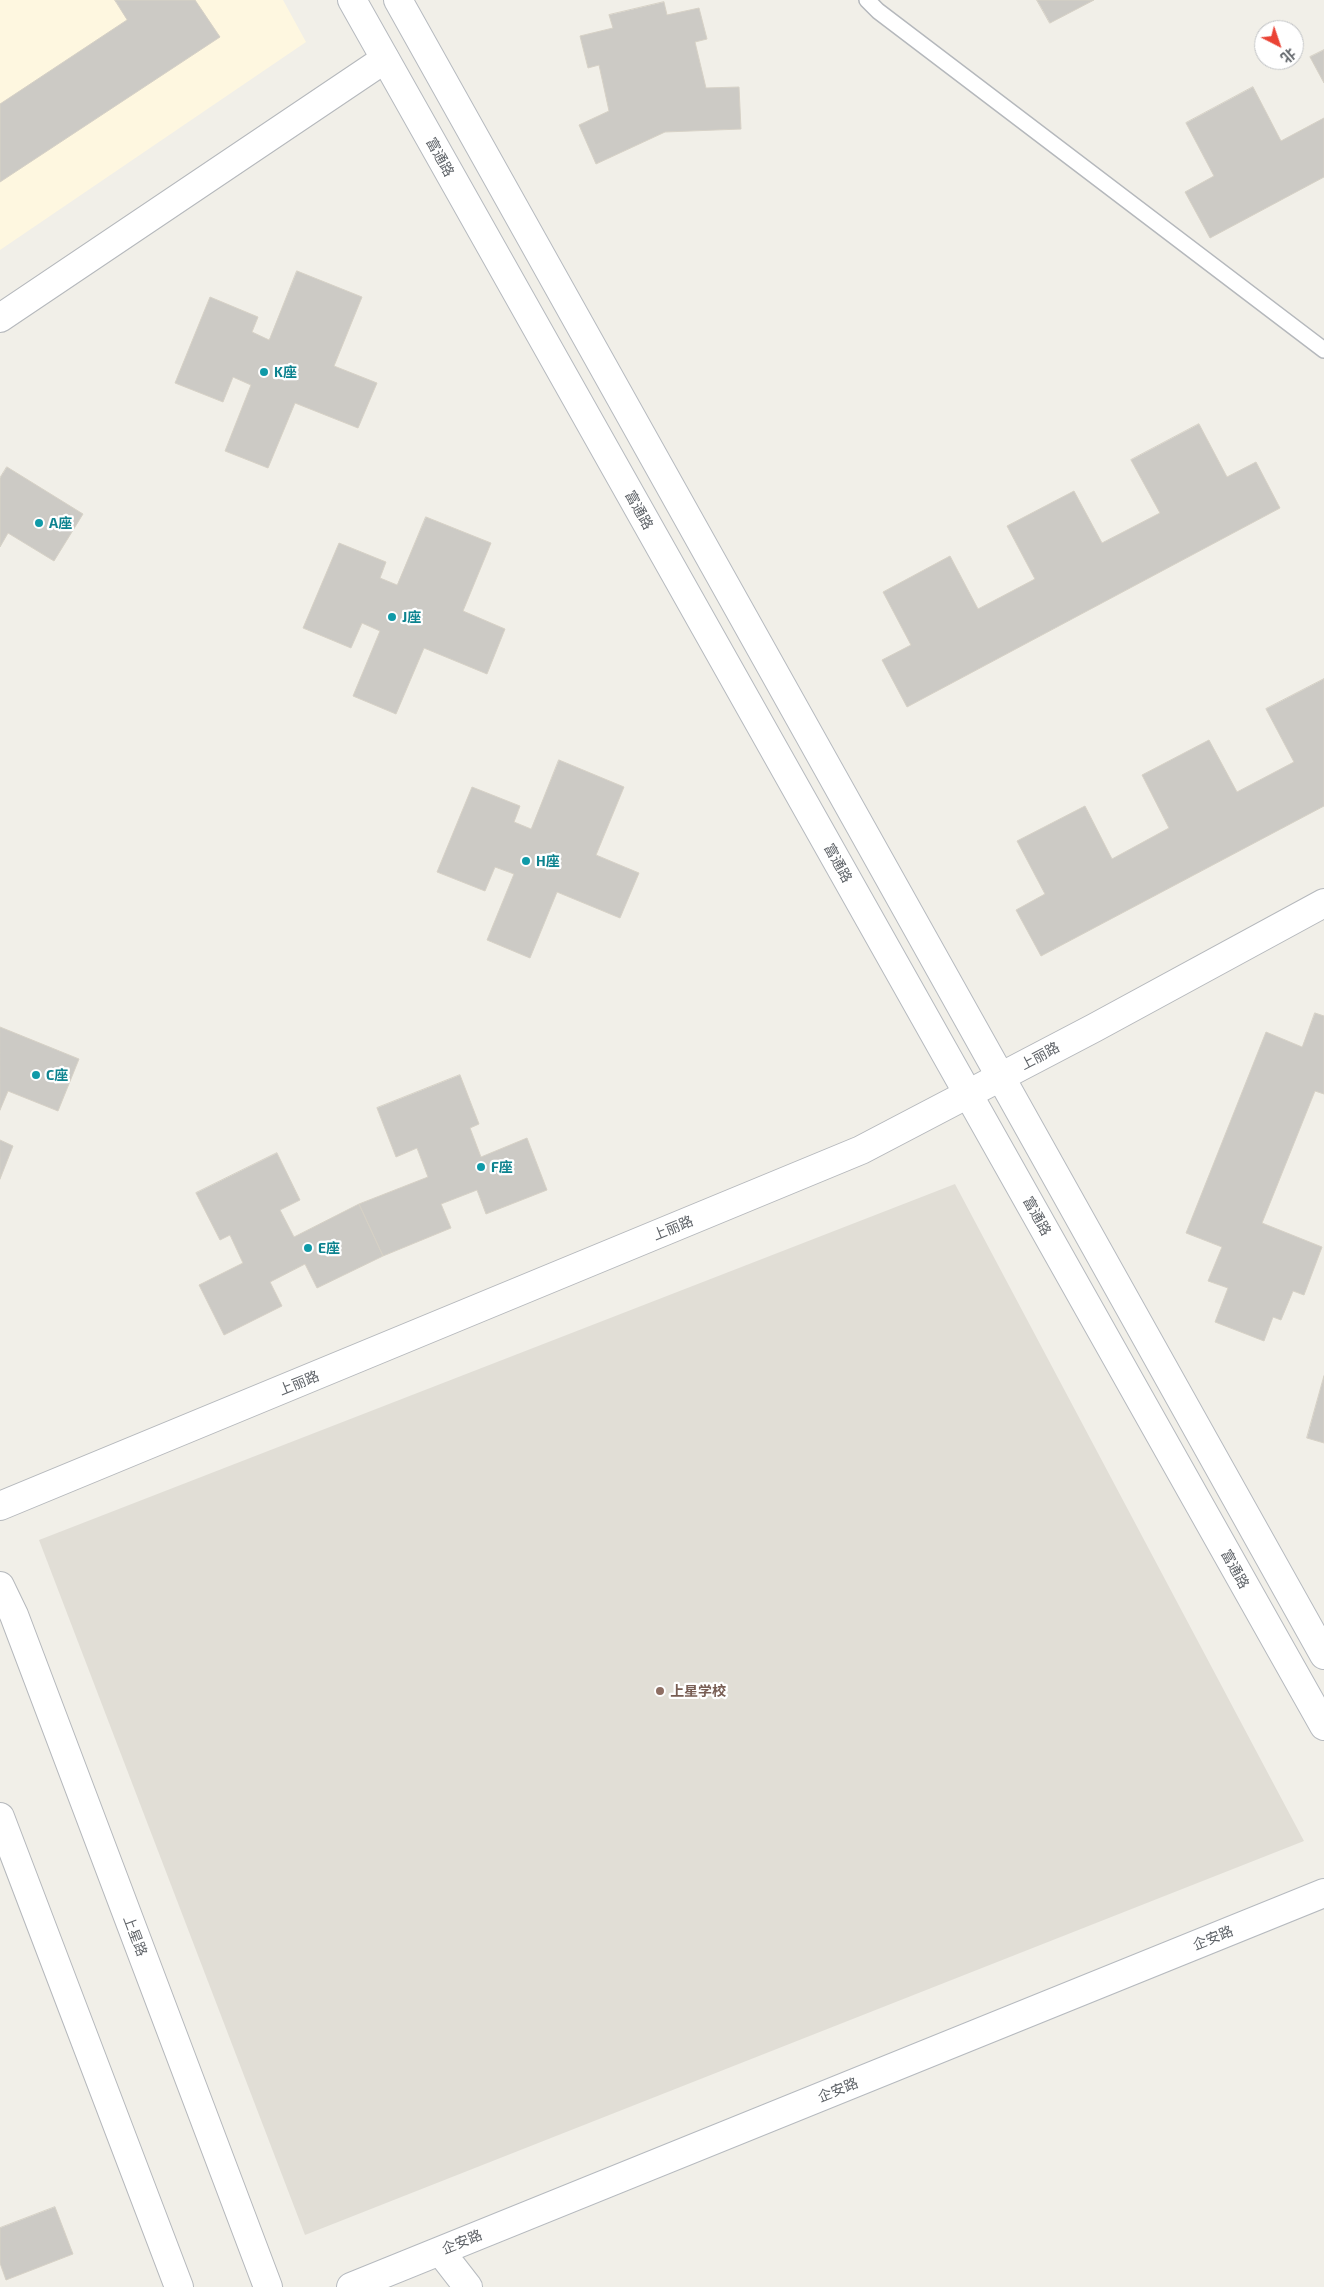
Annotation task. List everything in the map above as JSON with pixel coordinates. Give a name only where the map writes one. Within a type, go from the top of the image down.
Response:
[{"type":"street","name":"富通路","points":[[352,0],[1324,1726]]},
{"type":"street","points":[[398,0],[1324,1655]]},
{"type":"street","points":[[0,318],[385,59]]},
{"type":"street","name":"上丽路","points":[[0,1506],[861,1150],[1324,902]]},
{"type":"street","name":"上星路","points":[[0,1586],[14,1615],[268,2287]]},
{"type":"street","points":[[0,1817],[179,2287]]},
{"type":"street","name":"企安路","points":[[352,2287],[1324,1893]]},
{"type":"street","points":[[440,2251],[468,2287]]},
{"type":"lane","points":[[867,0],[886,17],[1324,350]]},
{"type":"shaded area","points":[[0,0],[283,0],[306,42],[0,250]]},
{"type":"shaded area","name":"上星学校","points":[[955,1184],[1304,1841],[305,2235],[39,1540]]},
{"type":"building","points":[[115,0],[195,0],[220,37],[0,182],[0,104],[127,20]]},
{"type":"building","points":[[1037,0],[1094,0],[1050,23]]},
{"type":"building","points":[[664,2],[667,15],[699,8],[707,39],[695,42],[706,88],[739,87],[741,129],[665,132],[596,164],[579,125],[609,111],[599,65],[588,68],[580,36],[613,28],[609,15]]},
{"type":"building","points":[[1324,50],[1324,83],[1310,57]]},
{"type":"building","points":[[1253,87],[1281,141],[1324,118],[1324,177],[1210,238],[1185,192],[1214,176],[1186,123]]},
{"type":"building","name":"K座","points":[[297,271],[362,297],[334,366],[377,383],[358,428],[295,403],[268,468],[225,451],[251,385],[233,377],[223,402],[175,383],[210,297],[258,317],[252,332],[269,340]]},
{"type":"building","points":[[1199,424],[1227,477],[1256,462],[1280,508],[907,707],[882,660],[911,645],[883,592],[950,556],[978,609],[1035,579],[1007,526],[1074,491],[1102,543],[1160,513],[1131,460]]},
{"type":"building","name":"A座","points":[[7,467],[83,514],[54,561],[8,533],[0,547],[0,478]]},
{"type":"building","name":"J座","points":[[426,517],[491,543],[463,611],[505,629],[487,674],[424,648],[396,714],[353,696],[380,631],[362,623],[351,648],[303,628],[339,543],[386,562],[380,578],[397,585]]},
{"type":"building","points":[[1324,679],[1324,806],[1041,956],[1016,910],[1045,894],[1017,841],[1085,806],[1112,859],[1169,828],[1142,775],[1209,740],[1237,792],[1294,762],[1266,709]]},
{"type":"building","name":"H座","points":[[559,760],[624,787],[596,855],[639,873],[620,918],[557,892],[530,958],[487,940],[514,874],[495,867],[485,891],[437,872],[472,787],[520,806],[514,822],[531,829]]},
{"type":"building","points":[[1315,1013],[1324,1016],[1324,1094],[1315,1091],[1262,1223],[1322,1247],[1304,1295],[1293,1291],[1281,1320],[1273,1317],[1264,1341],[1215,1322],[1228,1288],[1208,1281],[1222,1247],[1186,1233],[1266,1032],[1302,1047]]},
{"type":"building","name":"C座","points":[[0,1027],[79,1059],[58,1111],[8,1091],[0,1110]]},
{"type":"building","name":"F座","points":[[460,1075],[479,1124],[470,1128],[481,1157],[527,1138],[547,1190],[486,1214],[477,1190],[441,1204],[451,1228],[383,1256],[359,1204],[428,1177],[417,1148],[396,1157],[377,1108]]},
{"type":"building","points":[[0,1140],[13,1146],[0,1179]]},
{"type":"building","name":"E座","points":[[277,1153],[300,1200],[280,1210],[294,1237],[359,1204],[383,1256],[317,1288],[305,1264],[270,1282],[282,1306],[224,1335],[199,1285],[243,1263],[230,1235],[220,1240],[196,1193]]},
{"type":"building","points":[[1324,1376],[1324,1443],[1307,1438]]},
{"type":"building","points":[[55,2207],[73,2254],[6,2280],[0,2263],[0,2228]]},
{"type":"place","name":"K座","points":[[264,372]]},
{"type":"place","name":"A座","points":[[39,523]]},
{"type":"place","name":"J座","points":[[392,617]]},
{"type":"place","name":"H座","points":[[526,861]]},
{"type":"place","name":"C座","points":[[36,1075]]},
{"type":"place","name":"F座","points":[[481,1167]]},
{"type":"place","name":"E座","points":[[308,1248]]},
{"type":"place","name":"上星学校","points":[[660,1691]]}]
